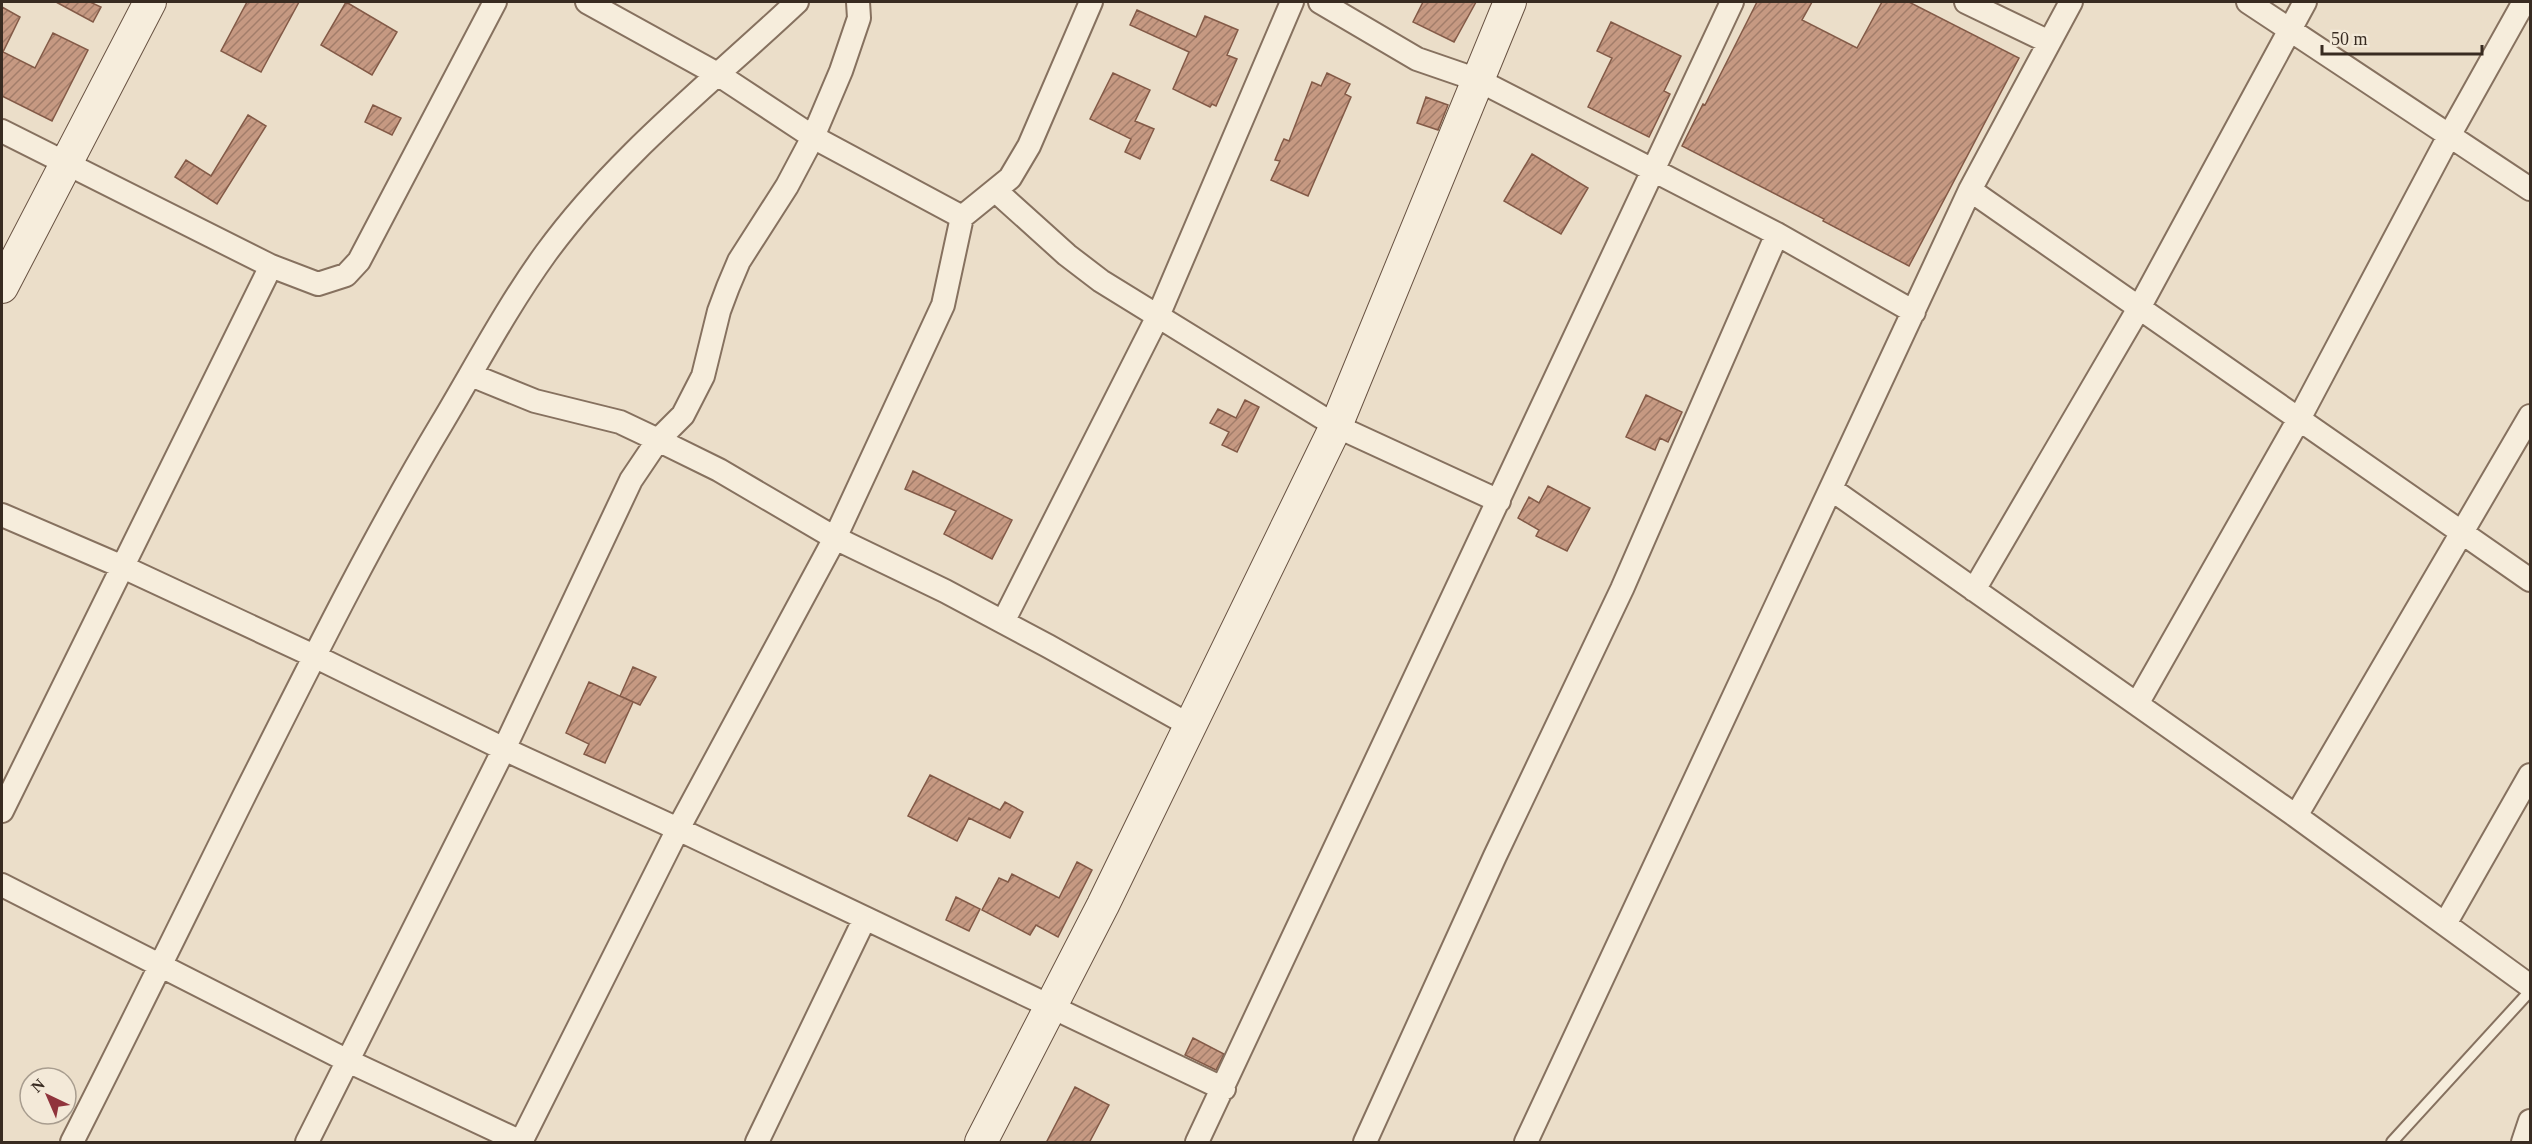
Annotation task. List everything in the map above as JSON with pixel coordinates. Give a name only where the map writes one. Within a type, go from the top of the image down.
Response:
[{"type":"street","points":[[2,287],[150,2]]},
{"type":"street","points":[[2,131],[271,266],[318,284],[346,275],[359,261],[495,2]]},
{"type":"street","points":[[587,2],[719,75],[813,137],[962,217]]},
{"type":"street","points":[[72,1143],[314,656],[395,502],[504,316],[546,253],[592,195],[671,115],[719,75],[797,2]]},
{"type":"street","points":[[307,1143],[504,749],[631,480],[658,440],[682,415],[703,376],[719,311],[739,261],[787,186],[813,137],[841,71],[859,18],[858,2]]},
{"type":"street","points":[[2,885],[348,1061],[521,1142],[678,829],[835,538],[943,305],[962,217],[1010,178],[1029,146],[1091,2]]},
{"type":"street","points":[[1003,622],[1158,316],[1292,2]]},
{"type":"street","points":[[1320,2],[1417,59],[1478,80],[1777,234],[1914,312]]},
{"type":"street","points":[[981,1143],[1191,726],[1335,426],[1510,2]]},
{"type":"street","points":[[1197,1143],[1732,2]]},
{"type":"street","points":[[1966,2],[2049,42]]},
{"type":"street","points":[[1526,1143],[1970,190],[2071,2]]},
{"type":"street","points":[[2248,2],[2530,189]]},
{"type":"street","points":[[1974,590],[2139,308],[2305,2]]},
{"type":"street","points":[[2137,704],[2299,419],[2449,136],[2524,2]]},
{"type":"street","points":[[1970,190],[2530,580]]},
{"type":"street","points":[[996,191],[1067,255],[1101,281],[1335,426],[1498,501]]},
{"type":"street","points":[[1365,1143],[1495,856],[1622,589],[1777,234]]},
{"type":"street","points":[[2,811],[271,266]]},
{"type":"street","points":[[471,375],[535,401],[620,422],[658,440],[719,470],[835,538],[1003,622],[1191,726]]},
{"type":"street","points":[[2296,816],[2464,533],[2530,416]]},
{"type":"street","points":[[1831,489],[2296,816],[2530,986]]},
{"type":"street","points":[[2,515],[123,567],[314,656],[504,749],[678,829],[1224,1089]]},
{"type":"street","points":[[2445,924],[2530,775]]},
{"type":"street","points":[[757,1143],[865,918]]},
{"type":"street","points":[[2523,1143],[2530,1121]]},
{"type":"lane","points":[[2392,1143],[2530,991]]},
{"type":"building","points":[[56,2],[90,2],[101,7],[93,22]]},
{"type":"building","points":[[247,2],[299,2],[261,72],[221,51]]},
{"type":"building","points":[[346,2],[397,32],[372,75],[321,45]]},
{"type":"building","points":[[1423,2],[1476,2],[1454,42],[1413,22]]},
{"type":"building","points":[[1757,2],[1812,2],[1802,20],[1857,48],[1882,2],[1909,2],[2019,58],[1909,266],[1823,221],[1824,219],[1682,146]]},
{"type":"building","points":[[2,7],[20,17],[3,52],[35,68],[53,33],[88,50],[52,121],[2,96]]},
{"type":"building","points":[[1137,10],[1196,37],[1205,16],[1238,30],[1227,55],[1237,59],[1216,106],[1212,104],[1210,107],[1173,89],[1189,52],[1130,25]]},
{"type":"building","points":[[1611,22],[1681,56],[1664,91],[1670,94],[1649,137],[1588,107],[1612,58],[1597,51]]},
{"type":"building","points":[[1113,73],[1150,90],[1135,121],[1154,129],[1140,159],[1125,152],[1131,139],[1090,119]]},
{"type":"building","points":[[1327,73],[1350,84],[1345,94],[1351,97],[1308,196],[1271,180],[1280,161],[1275,160],[1282,143],[1284,139],[1289,141],[1312,82],[1321,86]]},
{"type":"building","points":[[1426,97],[1448,105],[1438,130],[1417,123]]},
{"type":"building","points":[[373,105],[401,118],[392,135],[365,122]]},
{"type":"building","points":[[248,115],[266,126],[217,204],[175,177],[186,160],[211,176]]},
{"type":"building","points":[[1532,154],[1588,188],[1561,234],[1504,201]]},
{"type":"building","points":[[1646,395],[1682,412],[1668,442],[1660,438],[1655,450],[1626,437]]},
{"type":"building","points":[[1245,400],[1259,407],[1237,452],[1222,445],[1229,432],[1210,423],[1218,409],[1236,418]]},
{"type":"building","points":[[913,471],[1012,520],[992,559],[944,534],[956,511],[905,489]]},
{"type":"building","points":[[1548,486],[1590,508],[1567,551],[1536,536],[1539,530],[1518,518],[1529,497],[1539,503]]},
{"type":"building","points":[[633,667],[656,677],[640,705],[620,696]]},
{"type":"building","points":[[589,682],[633,702],[605,763],[584,754],[589,744],[566,733]]},
{"type":"building","points":[[930,775],[1000,810],[1005,802],[1023,812],[1010,838],[969,818],[957,841],[908,816]]},
{"type":"building","points":[[1077,862],[1092,870],[1058,937],[1036,925],[1030,935],[982,910],[999,878],[1008,882],[1012,874],[1059,898]]},
{"type":"building","points":[[956,897],[980,909],[969,931],[946,920]]},
{"type":"building","points":[[1193,1038],[1224,1054],[1216,1070],[1185,1055]]},
{"type":"building","points":[[1075,1087],[1109,1105],[1089,1143],[1046,1143]]}]
